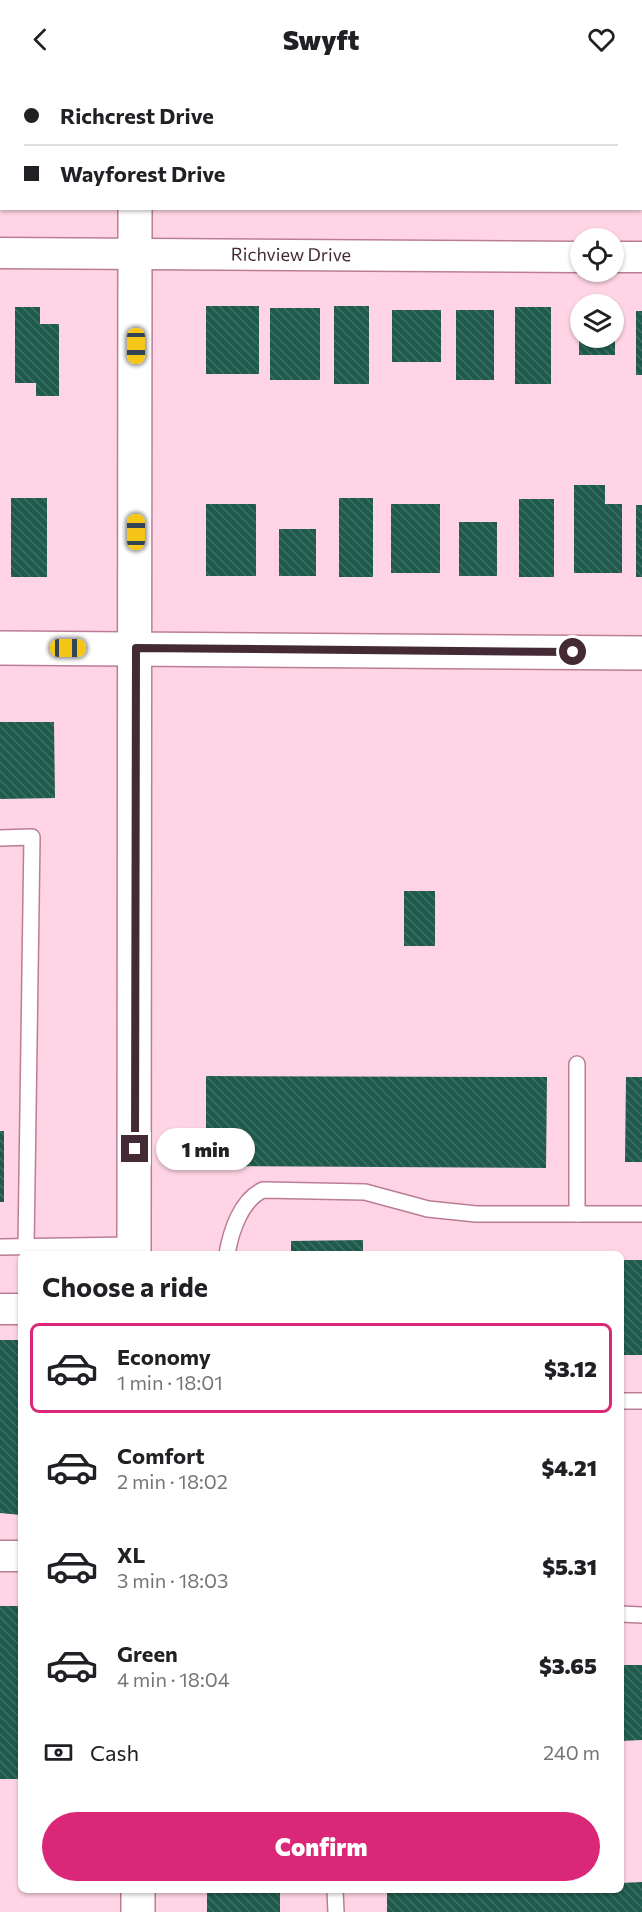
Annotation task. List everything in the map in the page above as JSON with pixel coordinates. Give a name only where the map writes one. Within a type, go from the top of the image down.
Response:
[{"type":"street","points":[[134,1250],[135,210]]},
{"type":"street","name":"Richview Drive","points":[[0,253],[570,257]]},
{"type":"street","points":[[624,257],[642,258]]},
{"type":"street","points":[[0,648],[642,653]]},
{"type":"street","points":[[0,1309],[18,1310]]},
{"type":"street","points":[[0,1556],[18,1556]]},
{"type":"street","points":[[138,1893],[138,1912]]},
{"type":"lane","points":[[0,838],[32,837],[26,1247]]},
{"type":"lane","points":[[577,1064],[577,1214]]},
{"type":"lane","points":[[228,1248],[244,1205],[252,1195],[263,1190],[365,1192],[428,1209],[476,1214],[642,1214]]},
{"type":"lane","points":[[0,1247],[134,1250]]},
{"type":"lane","points":[[624,1401],[642,1401]]},
{"type":"lane","points":[[624,1614],[642,1615]]},
{"type":"lane","points":[[335,1893],[336,1912]]},
{"type":"building","points":[[206,306],[259,306],[259,374],[206,374]]},
{"type":"building","points":[[334,306],[369,306],[369,384],[334,384]]},
{"type":"building","points":[[15,307],[40,307],[40,324],[59,324],[59,396],[36,396],[36,383],[15,383]]},
{"type":"building","points":[[515,307],[551,307],[551,384],[515,384]]},
{"type":"building","points":[[270,308],[320,308],[320,380],[270,380]]},
{"type":"building","points":[[392,310],[441,310],[441,362],[392,362]]},
{"type":"building","points":[[456,310],[494,310],[494,380],[456,380]]},
{"type":"building","points":[[636,311],[642,311],[642,375],[636,375]]},
{"type":"building","points":[[579,348],[615,348],[615,355],[579,355]]},
{"type":"building","points":[[574,485],[605,485],[605,504],[622,504],[622,573],[574,573]]},
{"type":"building","points":[[11,498],[47,498],[47,577],[11,577]]},
{"type":"building","points":[[339,498],[373,498],[373,577],[339,577]]},
{"type":"building","points":[[519,499],[554,499],[554,577],[519,577]]},
{"type":"building","points":[[206,504],[256,504],[256,576],[206,576]]},
{"type":"building","points":[[391,504],[440,504],[440,573],[391,573]]},
{"type":"building","points":[[636,505],[642,505],[642,577],[636,577]]},
{"type":"building","points":[[459,522],[497,522],[497,576],[459,576]]},
{"type":"building","points":[[279,529],[316,529],[316,576],[279,576]]},
{"type":"building","points":[[0,722],[54,722],[55,798],[0,799]]},
{"type":"building","points":[[404,891],[435,891],[435,946],[404,946]]},
{"type":"building","points":[[206,1076],[547,1077],[546,1168],[206,1166]]},
{"type":"building","points":[[626,1077],[642,1077],[642,1162],[625,1162]]},
{"type":"building","points":[[0,1131],[4,1131],[4,1202],[0,1202]]},
{"type":"building","points":[[363,1240],[363,1251],[291,1251],[291,1241]]},
{"type":"building","points":[[624,1260],[642,1260],[642,1355],[624,1355]]},
{"type":"building","points":[[0,1340],[18,1340],[18,1515],[0,1513]]},
{"type":"building","points":[[0,1606],[18,1606],[18,1779],[0,1779]]},
{"type":"building","points":[[624,1665],[642,1665],[642,1740],[624,1741]]},
{"type":"building","points":[[642,1882],[642,1912],[387,1912],[387,1893],[624,1893],[624,1883]]},
{"type":"building","points":[[207,1893],[280,1893],[280,1912],[207,1912]]},
{"type":"route","points":[[135,1149],[136,648],[573,652]]}]
